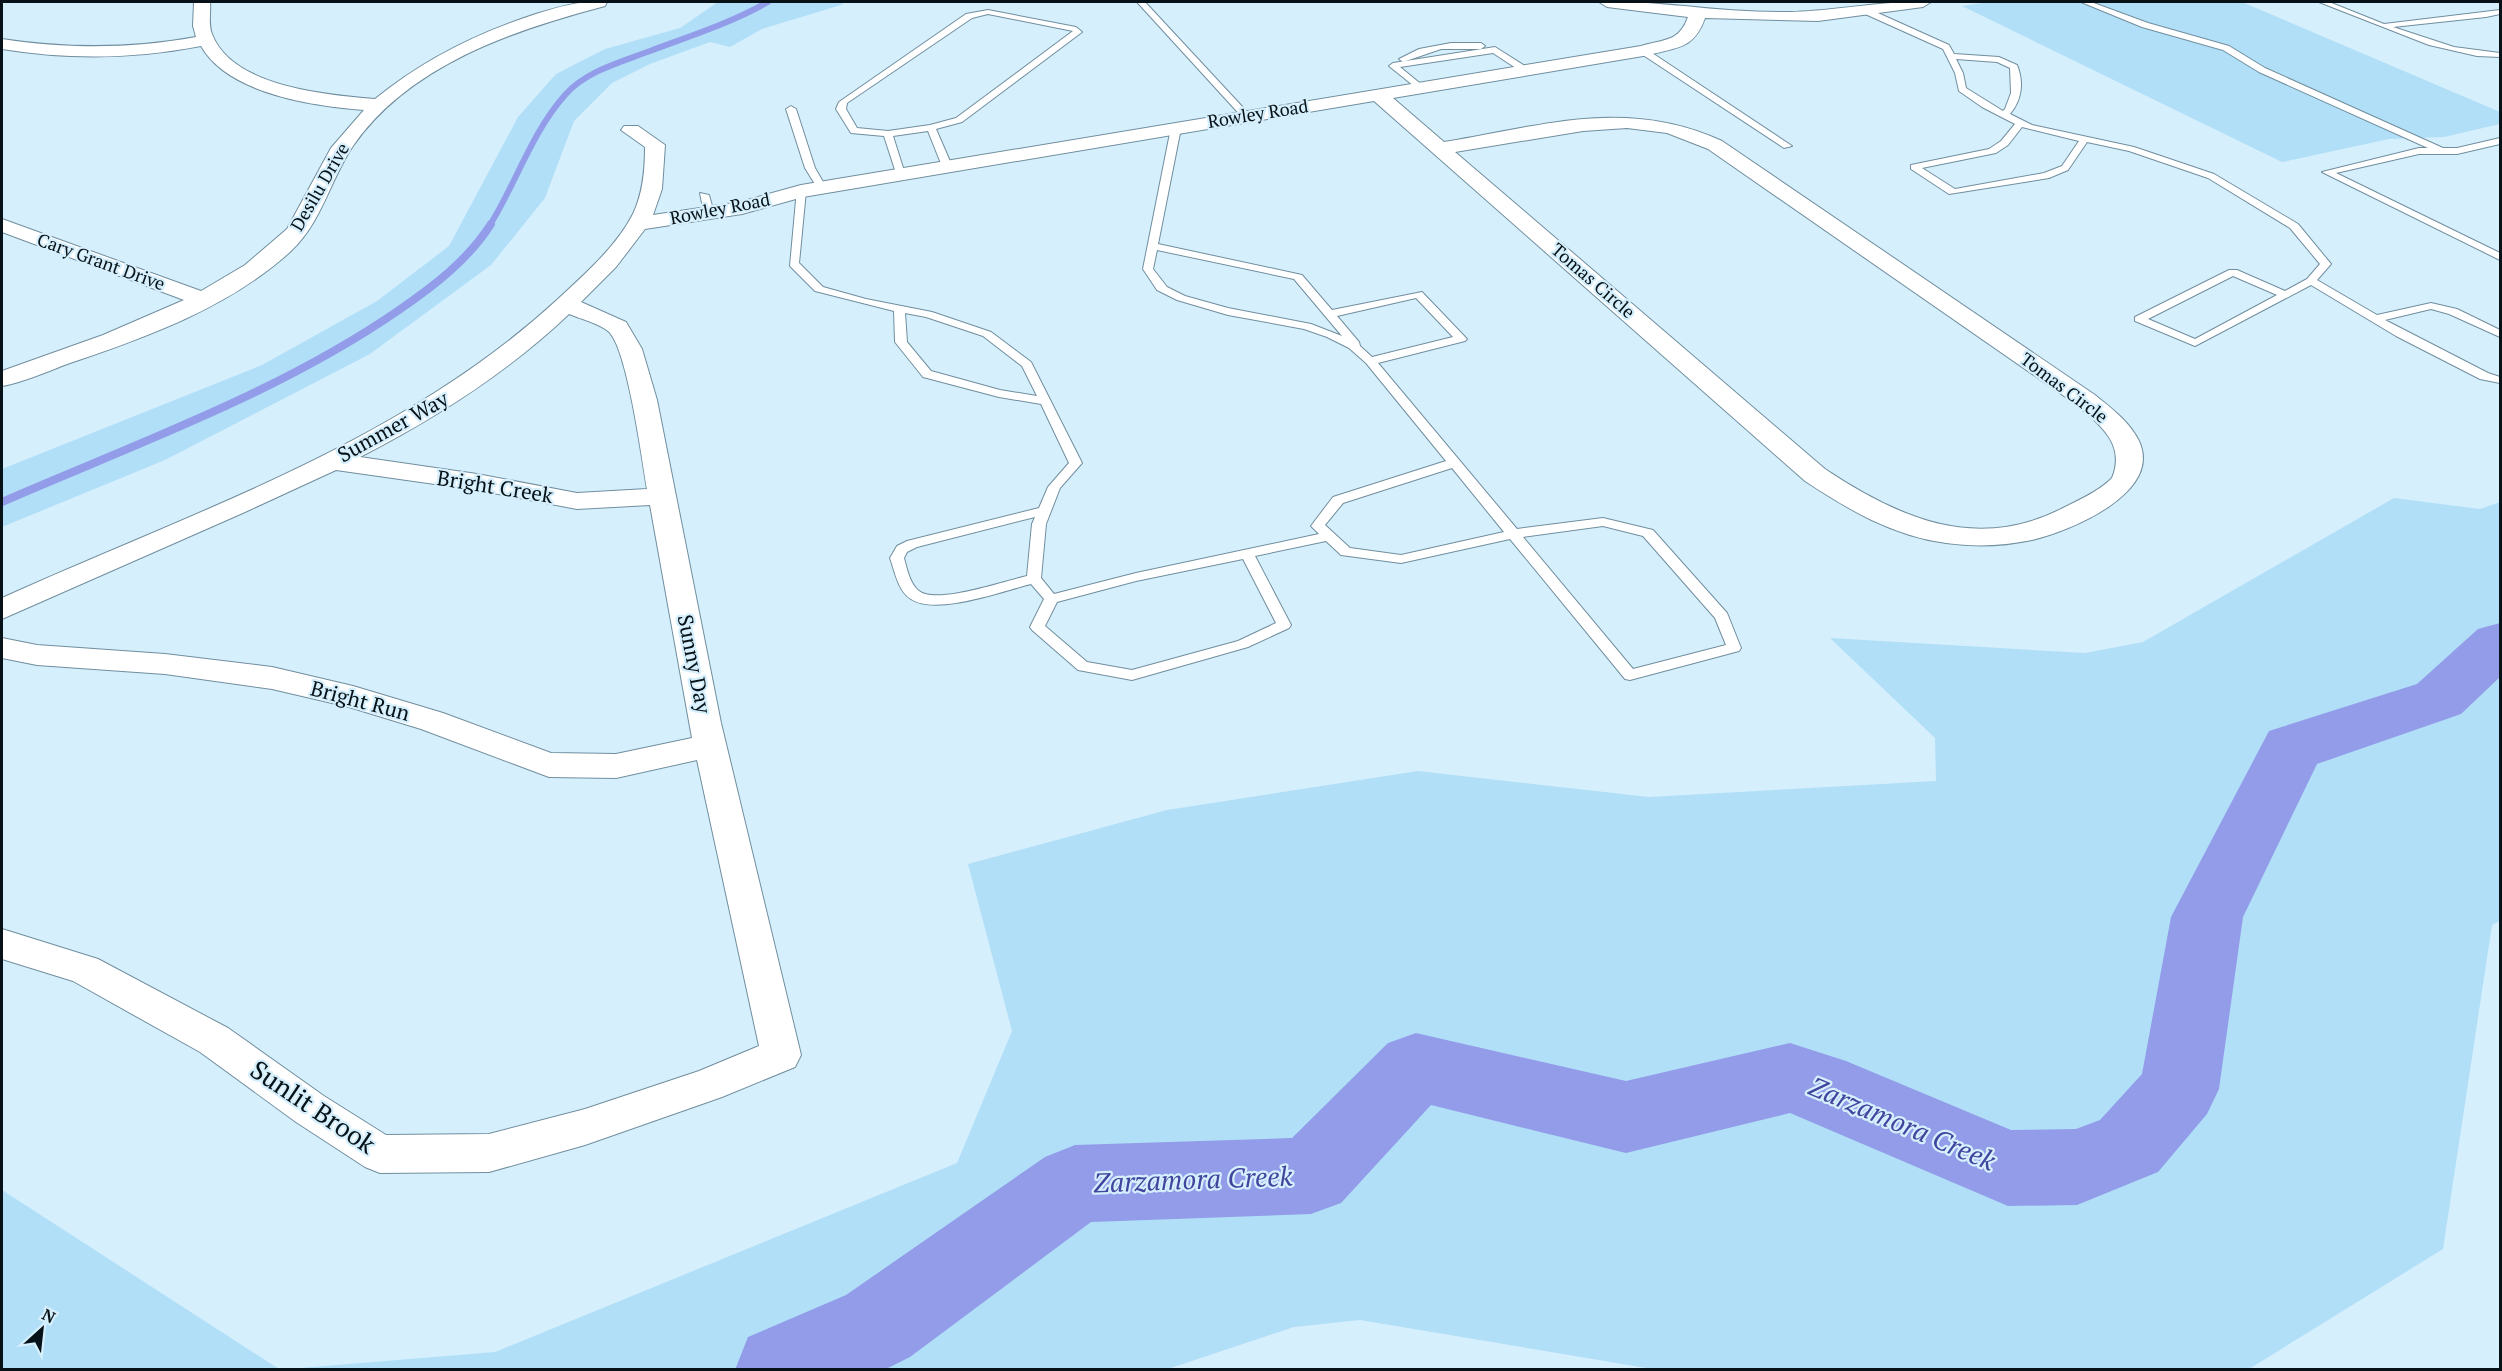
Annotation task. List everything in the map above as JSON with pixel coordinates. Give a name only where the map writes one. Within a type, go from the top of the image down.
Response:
[{"type":"street","points":[[201,2],[202,31],[206,40],[224,63],[258,82],[321,98],[380,105]]},
{"type":"street","name":"Desilu Drive","points":[[2,379],[95,346],[201,299],[261,263],[299,229],[318,197],[336,156],[351,135],[380,105],[442,60],[497,34],[557,13],[599,2]]},
{"type":"street","points":[[1606,2],[1698,14],[1789,16],[1866,11],[1923,2]]},
{"type":"street","points":[[534,4],[557,13]]},
{"type":"street","name":"Rowley Road","points":[[643,214],[706,204],[742,208],[811,189],[1643,51],[1682,40],[1691,33],[1698,14]]},
{"type":"street","points":[[2,44],[54,53],[87,54],[144,51],[206,40]]},
{"type":"street","name":"Tomas Circle","points":[[1377,94],[1815,475],[1858,505],[1910,527],[1945,534],[1988,536],[2043,528],[2120,485],[2130,464],[2128,445],[2114,426],[2086,400],[1715,145],[1695,134],[1646,123],[1610,121],[1441,148]]},
{"type":"street","name":"Summer Way","points":[[2,609],[85,570],[266,492],[369,443],[451,395],[509,355],[568,304],[616,254],[643,214],[654,177],[655,145],[631,130]]},
{"type":"street","name":"Cary Grant Drive","points":[[2,225],[201,299]]},
{"type":"street","name":"Sunny Day","points":[[568,304],[618,327],[630,349],[644,400],[710,746],[781,1055]]},
{"type":"street","name":"Bright Creek","points":[[331,461],[477,482],[577,501],[661,496]]},
{"type":"street","name":"Bright Run","points":[[2,648],[37,656],[165,664],[272,678],[353,697],[432,721],[549,765],[616,766],[710,746]]},
{"type":"street","name":"Sunlit Brook","points":[[2,944],[85,970],[214,1040],[310,1109],[380,1154],[489,1153],[596,1124],[708,1085],[781,1055]]},
{"type":"lane","points":[[1141,2],[1246,116]]},
{"type":"lane","points":[[2085,2],[2145,25],[2226,48],[2262,70],[2442,151]]},
{"type":"lane","points":[[2095,2],[2105,9]]},
{"type":"lane","points":[[2323,2],[2443,48],[2467,53],[2500,55]]},
{"type":"lane","points":[[2433,20],[2437,16],[2500,3]]},
{"type":"lane","points":[[1866,11],[1946,47],[1959,73],[1962,89],[1985,105],[2029,127],[2131,148],[2211,176],[2294,226],[2326,264],[2311,281],[2286,295],[2195,342],[2139,319],[2233,272],[2286,295]]},
{"type":"lane","points":[[988,12],[1076,29],[1078,32],[959,120],[932,132],[889,138],[854,131],[841,110],[843,102],[969,16],[988,12]]},
{"type":"lane","points":[[2384,25],[2433,20],[2451,21],[2500,12]]},
{"type":"lane","points":[[1419,87],[1394,66],[1494,50],[1525,70]]},
{"type":"lane","points":[[1643,51],[1787,146]]},
{"type":"lane","points":[[1951,56],[1999,60],[2014,67],[2017,79],[2014,100],[2010,110],[2004,115]]},
{"type":"lane","points":[[791,109],[810,168],[811,189],[794,264],[819,289],[928,314],[987,334],[1027,364],[1076,463],[1054,487],[1039,524],[1034,579],[1051,599]]},
{"type":"lane","points":[[2021,123],[1998,148],[1914,167],[1953,192],[2046,176],[2066,168],[2085,140]]},
{"type":"lane","points":[[1176,128],[1148,268],[1162,289],[1199,305],[1269,318],[1328,334],[1360,350]]},
{"type":"lane","points":[[932,132],[948,166]]},
{"type":"lane","points":[[889,138],[900,174]]},
{"type":"lane","points":[[2500,141],[2457,151],[2420,151],[2327,172],[2500,257]]},
{"type":"lane","points":[[1153,246],[1298,277],[1360,350],[1454,463],[1512,534],[1630,675],[1734,648],[1722,616],[1648,533],[1603,522],[1512,534],[1401,559],[1346,552],[1318,526],[1338,500],[1454,463]]},
{"type":"lane","points":[[2311,281],[2376,319],[2484,376],[2500,380]]},
{"type":"lane","points":[[1329,314],[1418,294],[1461,339],[1370,362]]},
{"type":"lane","points":[[2376,319],[2431,306],[2453,311],[2500,334]]},
{"type":"lane","points":[[899,309],[901,342],[927,374],[999,393],[1046,401]]},
{"type":"lane","points":[[1034,579],[942,601],[928,602],[917,598],[908,590],[897,558],[902,549],[912,544],[1044,512]]},
{"type":"lane","points":[[1247,554],[1284,625],[1243,644],[1132,675],[1083,666],[1037,627],[1051,599],[1136,577],[1329,536]]},
{"type":"shaded area","points":[[718,2],[844,2],[841,5],[762,29],[730,47],[710,42],[650,64],[612,83],[574,121],[545,198],[491,265],[370,354],[165,460],[2,527],[2,469],[262,365],[377,301],[449,246],[518,117],[556,74],[605,49],[680,28]]},
{"type":"shaded area","points":[[1989,2],[2242,2],[2500,112],[2500,124],[2444,137],[2389,139],[2282,162],[1962,6]]},
{"type":"shaded area","points":[[2394,498],[2480,509],[2500,502],[2500,921],[2492,925],[2443,1249],[2249,1369],[1652,1369],[1360,1320],[1294,1327],[1165,1370],[288,1369],[495,1352],[957,1163],[1012,1031],[968,864],[1167,810],[1418,771],[1649,797],[1936,781],[1935,738],[1830,638],[2085,653],[2143,642]]},
{"type":"shaded area","points":[[2,1190],[279,1369],[2,1369]]},
{"type":"waterway","points":[[490,225],[543,125],[553,109],[573,87],[593,73],[725,23],[768,2]]},
{"type":"waterway","points":[[2,502],[256,392],[353,340],[437,282],[461,261],[491,224]]},
{"type":"waterway","name":"Zarzamora Creek","points":[[781,1370],[878,1326],[1075,1184],[1311,1176],[1416,1067],[1626,1117],[1790,1078],[1818,1086],[2008,1168],[2077,1167],[2129,1146],[2179,1089],[2207,917],[2292,748],[2439,699],[2500,643]]}]
